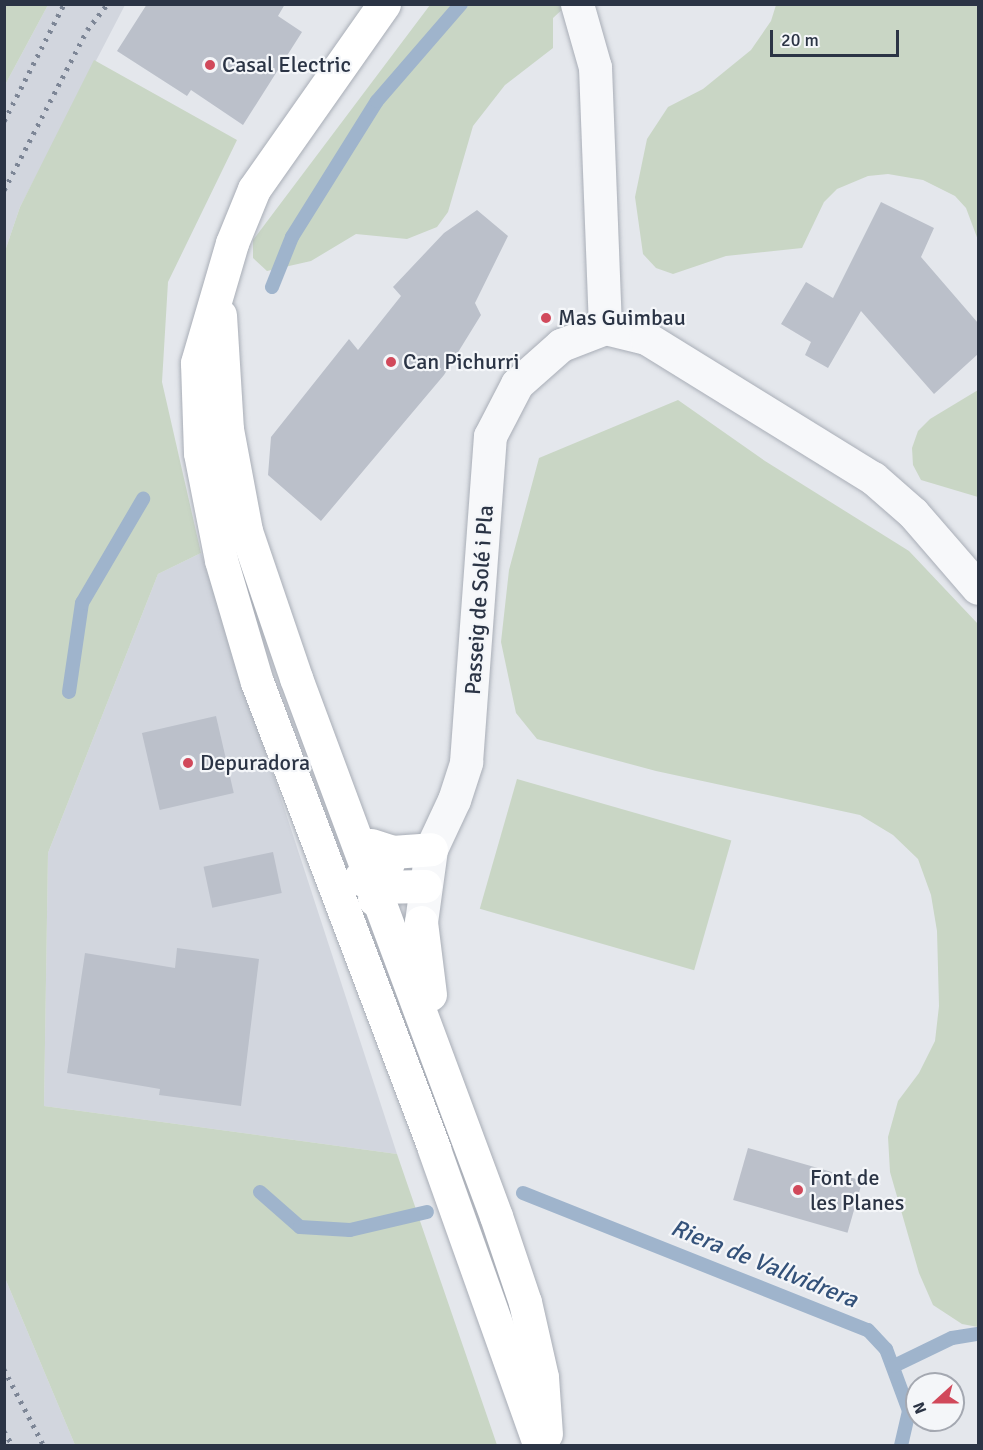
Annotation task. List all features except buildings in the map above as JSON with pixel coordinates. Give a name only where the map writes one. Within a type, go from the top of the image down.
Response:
[{"type":"main road","points":[[384,4],[292,129],[254,189],[232,243],[219,298],[205,327],[197,363],[202,464],[234,610],[292,778],[434,1149],[540,1446]]},
{"type":"main road","points":[[219,298],[226,429],[246,531],[296,678],[438,1052],[525,1302],[542,1377],[547,1446]]},
{"type":"main road","points":[[292,778],[338,860],[376,887],[425,886]]},
{"type":"main road","points":[[358,840],[392,852],[430,849]]},
{"type":"main road","points":[[392,852],[376,887],[375,933],[435,1123],[434,1149]]},
{"type":"main road","points":[[421,922],[438,1052]]},
{"type":"street","points":[[577,4],[595,67],[605,328],[646,338],[873,478],[913,513],[976,584]]},
{"type":"street","name":"Passeig de Solé i Pla","points":[[421,922],[430,849],[454,800],[466,762],[490,436],[501,409],[537,363],[561,345],[605,328]]},
{"type":"shaded area","points":[[48,5],[125,5],[20,207],[5,251],[5,85]]},
{"type":"shaded area","points":[[201,553],[397,1154],[44,1106],[48,853],[158,574]]},
{"type":"shaded area","points":[[5,1278],[75,1445],[5,1445]]},
{"type":"green space","points":[[4,5],[48,5],[5,85]]},
{"type":"green space","points":[[430,5],[567,5],[553,18],[553,48],[505,85],[473,126],[448,212],[437,227],[407,239],[356,234],[311,261],[267,271],[253,258],[253,240]]},
{"type":"green space","points":[[776,5],[978,5],[978,240],[966,208],[955,196],[923,180],[888,174],[868,176],[837,189],[824,202],[802,248],[726,256],[673,274],[656,268],[643,254],[635,197],[647,139],[668,107],[703,89],[751,50],[771,21]]},
{"type":"green space","points":[[94,60],[237,140],[168,282],[162,382],[201,553],[158,574],[48,853],[44,1106],[397,1154],[497,1445],[75,1445],[5,1278],[5,251],[20,207]]},
{"type":"green space","points":[[978,390],[978,497],[921,480],[913,465],[912,448],[918,431],[930,419]]},
{"type":"green space","points":[[678,400],[765,461],[909,551],[978,624],[978,1327],[962,1324],[933,1305],[919,1273],[890,1172],[888,1137],[898,1101],[919,1073],[935,1041],[939,1006],[937,931],[931,895],[918,859],[893,835],[860,815],[656,771],[537,739],[516,713],[501,642],[509,570],[539,458]]},
{"type":"green space","points":[[517,779],[731,840],[694,970],[480,909]]},
{"type":"waterway","points":[[272,287],[292,237],[377,101],[461,4]]},
{"type":"waterway","name":"Riera de Vallvidrera","points":[[69,692],[82,603],[143,499]]},
{"type":"waterway","name":"Riera de Vallvidrera","points":[[260,1192],[300,1227],[350,1230],[427,1212]]},
{"type":"waterway","name":"Riera de Vallvidrera","points":[[523,1193],[868,1330],[886,1349],[909,1411],[901,1446]]},
{"type":"waterway","points":[[894,1366],[952,1338],[978,1334]]},
{"type":"railway","points":[[4,121],[64,4]]},
{"type":"railway","points":[[4,190],[87,30],[107,4]]},
{"type":"railway","points":[[4,1369],[44,1446]]},
{"type":"railway","points":[[4,1431],[13,1446]]},
{"type":"place","name":"Casal Electric","points":[[210,65]]},
{"type":"place","name":"Mas Guimbau","points":[[546,318]]},
{"type":"place","name":"Can Pichurri","points":[[391,362]]},
{"type":"place","name":"Depuradora","points":[[188,763]]},
{"type":"place","name":"Font de les Planes","points":[[798,1190]]}]
